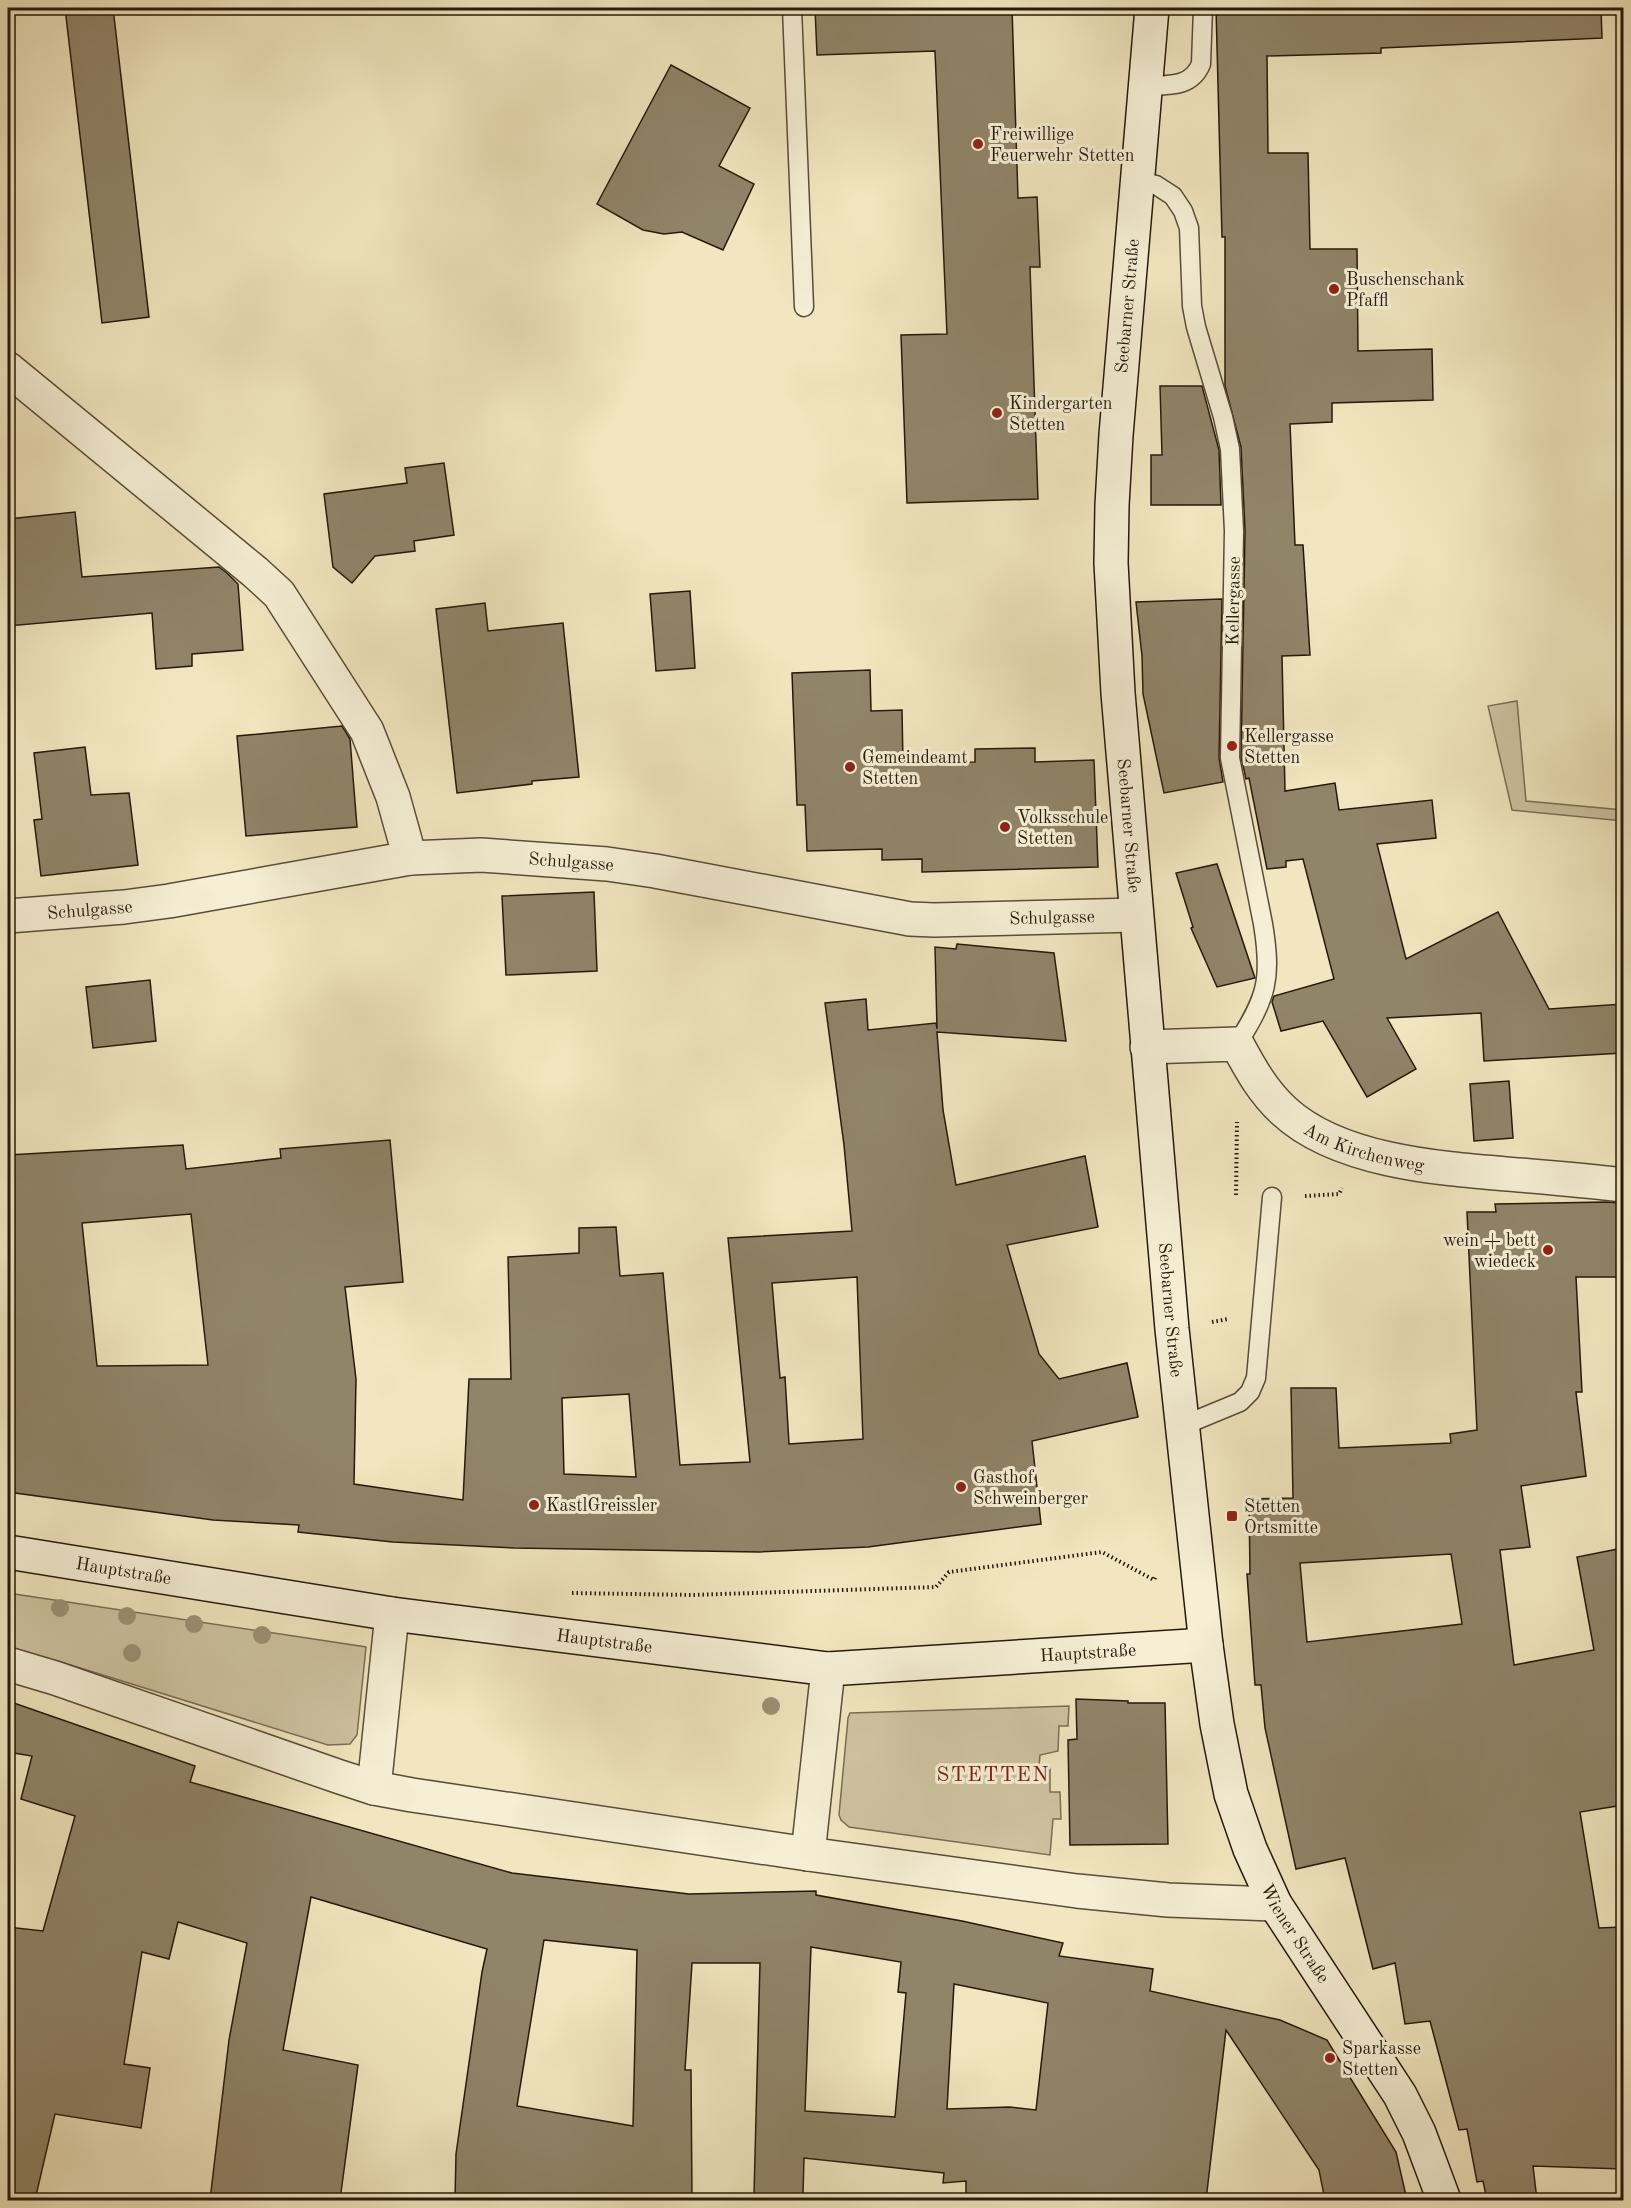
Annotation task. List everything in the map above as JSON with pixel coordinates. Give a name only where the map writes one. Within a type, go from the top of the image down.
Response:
[{"type":"street","name":"Seebarner Straße","points":[[1152,8],[1116,435],[1111,563],[1118,693],[1147,1047],[1172,1329],[1206,1645]]},
{"type":"street","points":[[8,369],[279,594],[367,731],[393,797],[410,858]]},
{"type":"street","name":"Schulgasse","points":[[8,916],[169,901],[410,858],[481,855],[607,864],[706,880],[910,919],[1136,915]]},
{"type":"street","points":[[1147,1047],[1237,1044]]},
{"type":"street","name":"Am Kirchenweg","points":[[1237,1044],[1249,1068],[1284,1111],[1311,1130],[1361,1151],[1398,1161],[1432,1166],[1623,1185]]},
{"type":"street","name":"Hauptstraße","points":[[8,1552],[392,1614],[828,1669],[1206,1645]]},
{"type":"street","points":[[374,1788],[392,1614]]},
{"type":"street","name":"Wiener Straße","points":[[1206,1645],[1217,1724],[1231,1794],[1250,1849],[1275,1904],[1400,2095],[1423,2142],[1444,2200]]},
{"type":"street","points":[[8,1664],[55,1678],[374,1788],[412,1796],[1077,1891],[1168,1900],[1275,1904]]},
{"type":"street","points":[[808,1854],[828,1669]]},
{"type":"lane","points":[[792,8],[804,307]]},
{"type":"lane","points":[[1146,86],[1188,82],[1197,73],[1201,64],[1203,8]]},
{"type":"lane","name":"Kellergasse","points":[[1138,181],[1156,185],[1173,196],[1183,211],[1189,228],[1192,306],[1230,449],[1234,531],[1230,758],[1263,924],[1268,975],[1254,1018],[1237,1044]]},
{"type":"lane","points":[[1182,1426],[1240,1402],[1251,1392],[1256,1378],[1272,1197]]},
{"type":"path","points":[[1236,1200],[1237,1112]]},
{"type":"path","points":[[1172,1329],[1228,1319],[1229,1308]]},
{"type":"path","points":[[563,1592],[692,1595],[936,1587],[949,1572],[1102,1552],[1154,1580],[1160,1570]]},
{"type":"shaded area","points":[[1517,701],[1526,801],[1623,810],[1623,821],[1512,810],[1488,706]]},
{"type":"shaded area","points":[[8,1593],[366,1647],[357,1735],[350,1744],[328,1745],[61,1662],[8,1649]]},
{"type":"shaded area","points":[[1069,1706],[1068,1726],[1059,1726],[1058,1751],[1040,1755],[1039,1766],[1050,1767],[1050,1792],[1060,1792],[1061,1819],[1053,1819],[1050,1855],[849,1827],[841,1820],[839,1815],[850,1713]]},
{"type":"building","points":[[65,8],[113,8],[149,317],[102,323]]},
{"type":"building","points":[[815,8],[1012,8],[1018,198],[1037,197],[1040,267],[1030,267],[1038,499],[907,503],[901,335],[947,334],[935,51],[817,55]]},
{"type":"building","points":[[1216,8],[1601,8],[1602,38],[1381,48],[1381,53],[1267,56],[1268,153],[1308,153],[1310,249],[1357,249],[1358,351],[1432,349],[1433,400],[1332,403],[1332,422],[1290,424],[1295,545],[1303,545],[1310,655],[1282,656],[1285,791],[1335,783],[1339,810],[1432,800],[1436,838],[1377,844],[1406,959],[1498,912],[1549,1009],[1623,1004],[1623,1053],[1484,1061],[1481,1013],[1387,1018],[1416,1069],[1367,1097],[1323,1021],[1281,1031],[1272,1002],[1274,996],[1334,979],[1303,859],[1286,861],[1286,867],[1267,869],[1249,778],[1246,779],[1241,757],[1245,530],[1241,447],[1225,386],[1225,237],[1222,237]]},
{"type":"building","points":[[671,65],[750,108],[719,166],[754,184],[723,250],[682,232],[664,234],[643,230],[597,204]]},
{"type":"building","points":[[1160,386],[1202,386],[1219,450],[1221,505],[1151,505],[1151,455],[1162,455]]},
{"type":"building","points":[[444,463],[454,535],[414,541],[415,551],[375,556],[352,583],[333,567],[324,494],[407,483],[405,468]]},
{"type":"building","points":[[75,512],[82,577],[219,567],[227,573],[238,584],[243,650],[192,654],[192,666],[156,669],[152,613],[8,626],[8,519]]},
{"type":"building","points":[[690,591],[695,668],[656,671],[650,594]]},
{"type":"building","points":[[1222,599],[1219,758],[1223,782],[1164,793],[1143,694],[1142,656],[1136,602]]},
{"type":"building","points":[[485,603],[488,631],[563,623],[579,777],[532,781],[532,784],[457,793],[436,609]]},
{"type":"building","points":[[870,670],[871,711],[902,710],[903,763],[975,762],[975,749],[1035,748],[1035,762],[1094,760],[1098,867],[922,872],[922,859],[882,860],[882,849],[807,851],[805,805],[797,805],[792,673]]},
{"type":"building","points":[[342,726],[350,739],[357,827],[246,836],[237,736]]},
{"type":"building","points":[[85,747],[91,795],[129,793],[138,865],[41,876],[34,820],[42,819],[34,753]]},
{"type":"building","points":[[1217,864],[1255,978],[1217,987],[1191,928],[1193,927],[1176,873]]},
{"type":"building","points":[[594,892],[597,971],[506,975],[502,896]]},
{"type":"building","points":[[957,944],[1054,953],[1066,1041],[937,1032],[943,1110],[956,1185],[1085,1156],[1098,1227],[1007,1245],[1039,1354],[1059,1379],[1127,1363],[1138,1417],[1032,1441],[1041,1524],[868,1547],[759,1552],[514,1548],[393,1542],[298,1532],[299,1525],[213,1520],[8,1492],[8,1155],[183,1145],[186,1169],[281,1158],[280,1149],[390,1140],[403,1282],[345,1287],[356,1379],[354,1484],[463,1500],[469,1379],[511,1379],[508,1257],[579,1253],[579,1228],[616,1227],[620,1276],[663,1273],[680,1465],[750,1462],[728,1238],[852,1231],[844,1145],[825,1003],[866,999],[868,1030],[936,1023],[937,1029],[935,947],[956,949]],"holes":[[[191,1214],[208,1365],[97,1366],[82,1223]],[[857,1277],[863,1439],[789,1444],[785,1377],[780,1378],[772,1283]],[[629,1394],[636,1477],[564,1474],[562,1398]]]},
{"type":"building","points":[[150,980],[156,1041],[93,1048],[86,987]]},
{"type":"building","points":[[1509,1081],[1513,1138],[1474,1141],[1470,1084]]},
{"type":"building","points":[[1623,1203],[1623,1277],[1576,1277],[1582,1392],[1576,1392],[1586,1476],[1521,1486],[1530,1547],[1500,1550],[1514,1665],[1594,1650],[1577,1557],[1623,1548],[1623,1805],[1580,1812],[1599,1928],[1623,1927],[1623,2169],[1533,2166],[1537,2200],[1487,2200],[1483,2181],[1477,2182],[1467,2129],[1459,2130],[1430,2021],[1405,2024],[1395,1963],[1373,1969],[1345,1858],[1296,1869],[1265,1728],[1261,1685],[1255,1685],[1247,1574],[1250,1574],[1249,1499],[1293,1498],[1291,1388],[1336,1388],[1339,1448],[1451,1443],[1450,1434],[1477,1430],[1467,1212],[1496,1212],[1495,1204]],"holes":[[[1451,1554],[1462,1624],[1307,1642],[1300,1563]]]},
{"type":"building","points":[[1076,1699],[1165,1703],[1168,1844],[1070,1845],[1068,1740],[1077,1739]]},
{"type":"building","points":[[8,1701],[195,1766],[190,1782],[512,1873],[689,1894],[816,1891],[816,1895],[962,1921],[1063,1943],[1059,1956],[1153,1969],[1150,1991],[1280,2020],[1327,2040],[1396,2152],[1407,2200],[1325,2200],[1319,2170],[1226,2030],[1206,2200],[966,2200],[966,2181],[943,2183],[944,2173],[804,2158],[803,2194],[754,2194],[760,1963],[692,1963],[685,2070],[691,2070],[692,2200],[455,2200],[456,2154],[487,1949],[311,1897],[283,2050],[358,2065],[340,2200],[210,2200],[229,2040],[247,1943],[178,1922],[169,1959],[142,1952],[124,2064],[150,2068],[141,2128],[55,2114],[35,2200],[8,2200],[8,1927],[43,1931],[75,1816],[21,1799],[32,1756],[8,1752]],"holes":[[[544,1940],[637,1950],[633,2126],[517,2106]],[[811,1947],[901,1962],[898,1992],[906,1993],[895,2117],[805,2111]],[[954,1984],[1048,2003],[1036,2110],[1010,2107],[947,2109]]]},
{"type":"place","name":"Freiwillige Feuerwehr Stetten","points":[[978,144]]},
{"type":"place","name":"Buschenschank Pfaffl","points":[[1334,289]]},
{"type":"place","name":"Kindergarten Stetten","points":[[997,413]]},
{"type":"place","name":"Kellergasse Stetten","points":[[1232,746]]},
{"type":"place","name":"Gemeindeamt Stetten","points":[[850,767]]},
{"type":"place","name":"Volksschule Stetten","points":[[1005,827]]},
{"type":"place","name":"wein + bett wiedeck","points":[[1548,1250]]},
{"type":"place","name":"Gasthof Schweinberger","points":[[961,1487]]},
{"type":"place","name":"KastlGreissler","points":[[534,1505]]},
{"type":"place","name":"Stetten Ortsmitte","points":[[1232,1516]]},
{"type":"place","name":"Sparkasse Stetten","points":[[1330,2058]]},
{"type":"district","name":"STETTEN","points":[[993,1774]]}]
